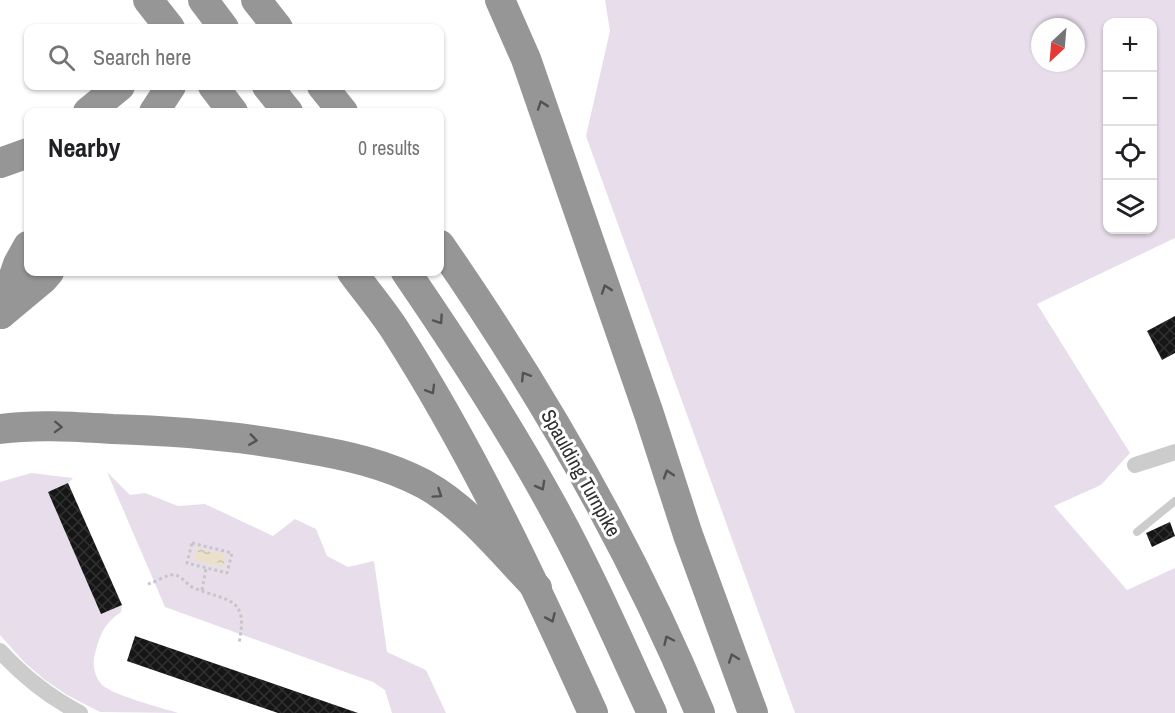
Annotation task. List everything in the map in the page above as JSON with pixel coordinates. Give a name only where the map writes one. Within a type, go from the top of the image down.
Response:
[{"type":"highway","points":[[148,0],[167,24]]},
{"type":"highway","points":[[166,24],[181,0]]},
{"type":"highway","points":[[203,0],[221,24]]},
{"type":"highway","points":[[211,24],[226,0]]},
{"type":"highway","points":[[500,0],[526,59],[649,414],[688,535],[753,713]]},
{"type":"highway","points":[[518,0],[525,21],[526,59]]},
{"type":"highway","points":[[93,108],[115,90]]},
{"type":"highway","points":[[114,108],[126,90]]},
{"type":"highway","points":[[157,108],[168,90]]},
{"type":"highway","points":[[270,90],[285,108]]},
{"type":"highway","points":[[325,90],[340,108]]},
{"type":"highway","points":[[0,163],[24,154]]},
{"type":"highway","name":"Spaulding Turnpike","points":[[444,251],[486,312],[547,411],[628,556],[700,713]]},
{"type":"highway","points":[[0,314],[24,253]]},
{"type":"highway","points":[[0,314],[46,276]]},
{"type":"highway","points":[[355,276],[394,328],[469,454],[537,588],[593,713]]},
{"type":"highway","name":"Spaulding Turnpike","points":[[409,276],[469,364],[553,507],[592,582],[652,713]]},
{"type":"highway","points":[[0,429],[51,426],[174,431],[226,436],[343,455],[389,468],[425,485],[469,516],[537,588]]},
{"type":"street","points":[[1135,465],[1175,452]]},
{"type":"street","points":[[0,651],[38,688],[66,709],[80,713]]},
{"type":"lane","points":[[1137,532],[1175,501]]},
{"type":"path","points":[[192,543],[232,553],[227,573],[206,568],[187,563],[192,543]]},
{"type":"path","points":[[202,590],[206,568]]},
{"type":"path","points":[[148,584],[169,575],[178,576],[192,587],[224,597],[239,609],[243,625],[239,643]]},
{"type":"shaded area","points":[[605,0],[1175,0],[1175,238],[1037,304],[1130,453],[1101,485],[1054,506],[1127,590],[1175,568],[1175,713],[795,713],[586,136],[610,31]]},
{"type":"shaded area","points":[[107,472],[130,495],[145,493],[178,506],[205,504],[273,536],[295,519],[316,529],[327,556],[348,567],[374,561],[387,652],[426,670],[446,713],[392,713],[385,690],[373,682],[165,607]]},
{"type":"shaded area","points":[[31,473],[73,478],[68,483],[48,492],[101,613],[122,605],[121,612],[108,624],[98,644],[94,663],[99,681],[117,693],[178,713],[100,712],[67,695],[45,680],[24,662],[0,635],[0,482]]},
{"type":"water","points":[[197,548],[226,555],[223,567],[194,560]]},
{"type":"building","points":[[1175,316],[1175,353],[1162,360],[1147,331]]},
{"type":"building","points":[[68,483],[122,605],[101,614],[48,492]]},
{"type":"building","points":[[1170,522],[1175,536],[1152,547],[1146,533]]},
{"type":"building","points":[[135,636],[358,713],[278,713],[127,661]]}]
